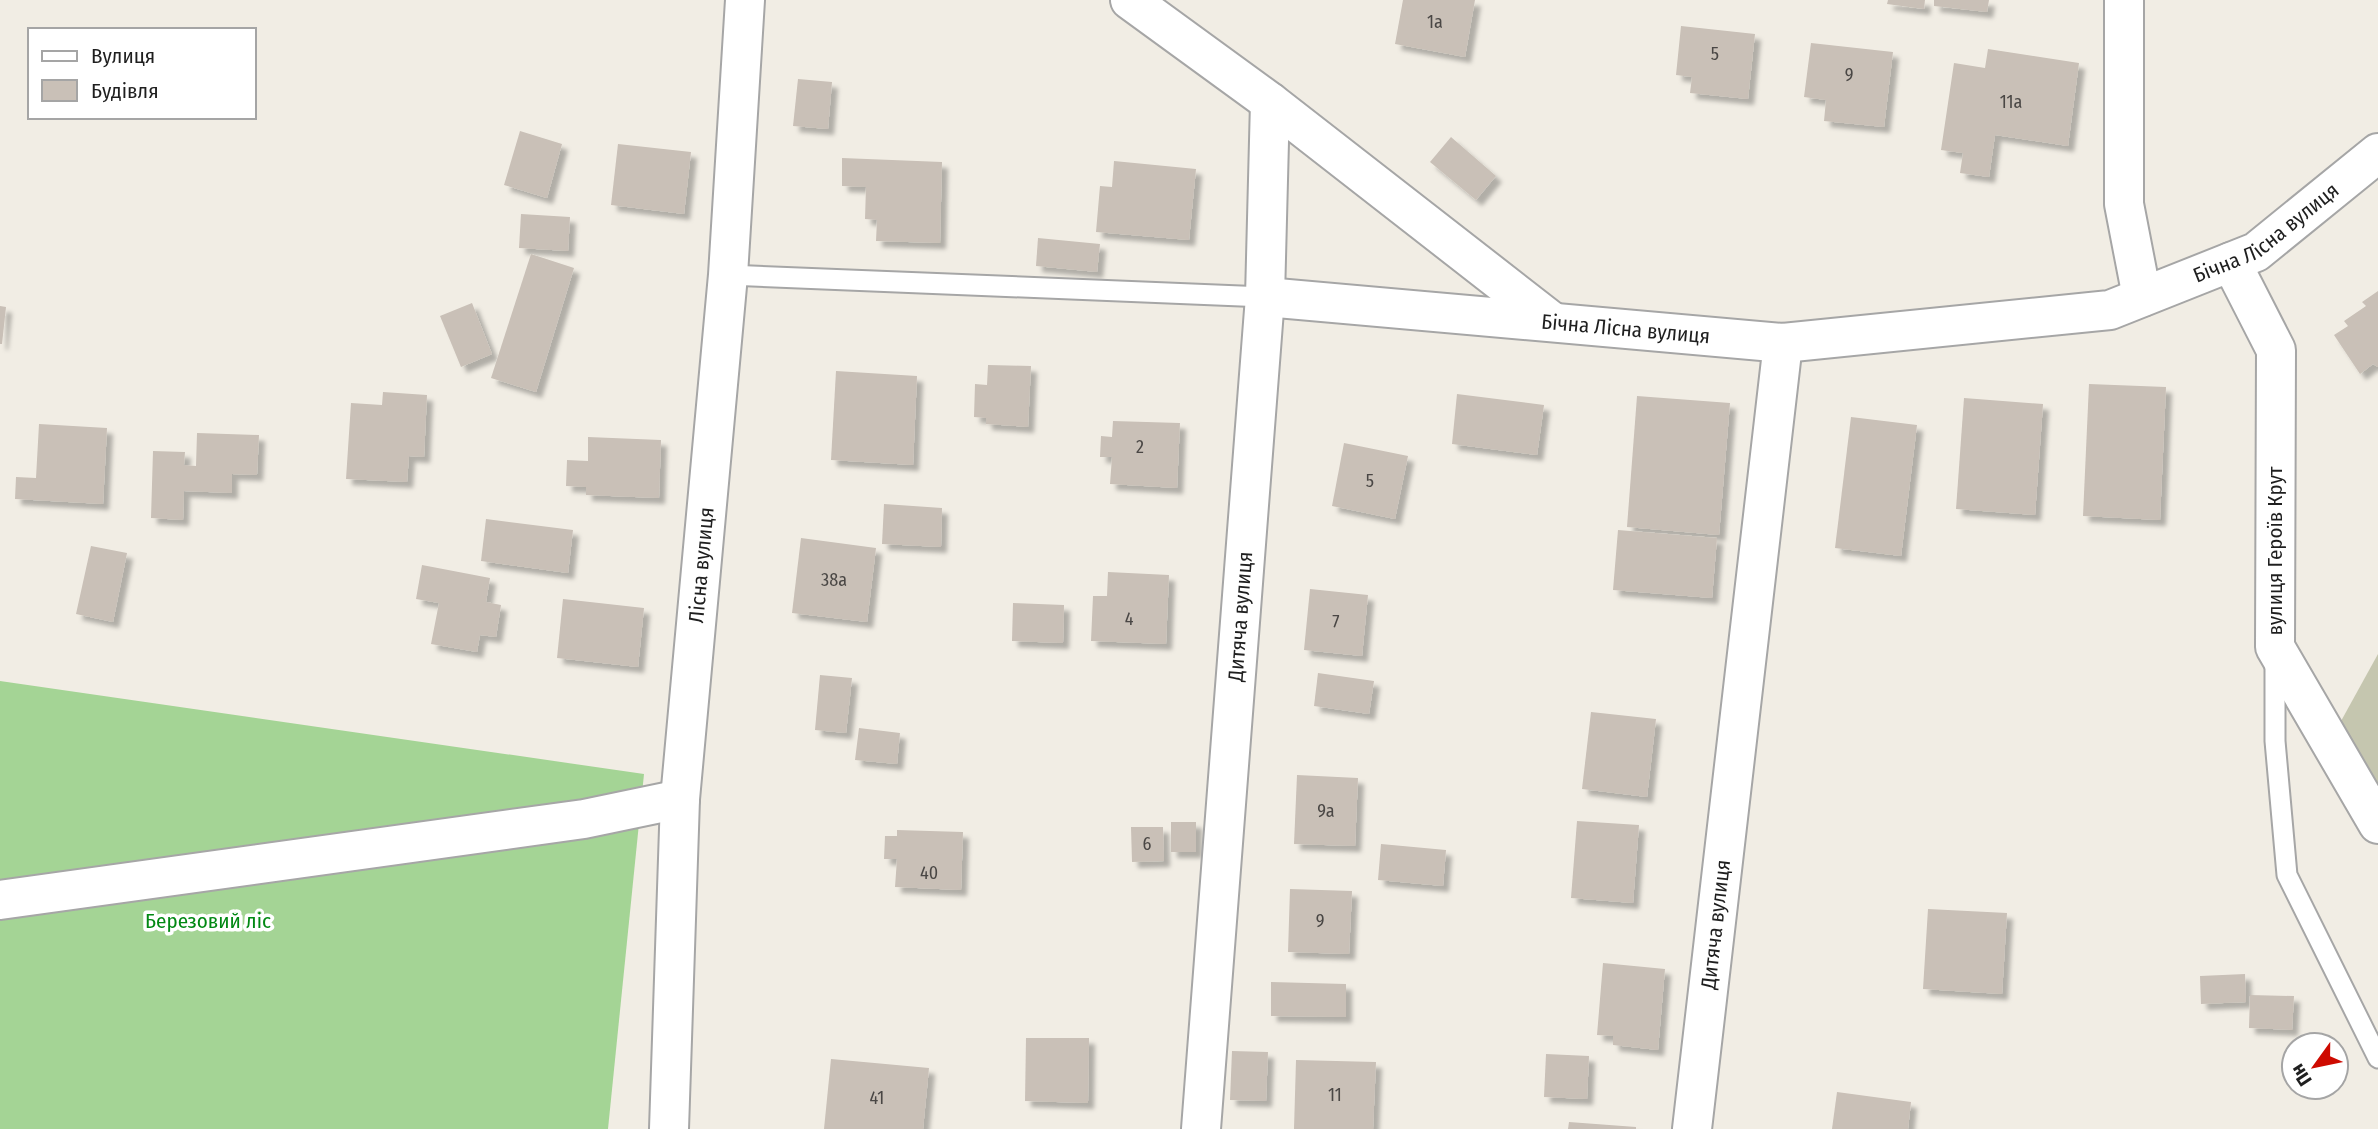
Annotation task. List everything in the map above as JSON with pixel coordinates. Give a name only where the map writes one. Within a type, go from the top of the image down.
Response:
[{"type":"street","name":"Лісна вулиця","points":[[669,1129],[680,799],[728,275],[745,0]]},
{"type":"street","name":"Бічна Лісна вулиця","points":[[1130,0],[1270,102],[1550,320],[1783,343],[2110,310],[2256,252],[2378,153]]},
{"type":"street","points":[[2124,0],[2124,204],[2142,297]]},
{"type":"street","name":"Дитяча вулиця","points":[[1201,1129],[1265,298],[1270,102]]},
{"type":"street","name":"вулиця Героїв Крут","points":[[2231,262],[2276,350],[2275,648],[2378,824]]},
{"type":"street","points":[[1265,298],[1550,320]]},
{"type":"street","name":"Дитяча вулиця","points":[[1692,1129],[1783,343]]},
{"type":"street","points":[[0,900],[584,819],[680,799]]},
{"type":"lane","points":[[728,275],[1265,298]]},
{"type":"lane","points":[[2275,648],[2275,741],[2287,875],[2378,1058]]},
{"type":"shaded area","points":[[2378,654],[2378,824],[2330,741]]},
{"type":"green space","name":"Березовий ліс","points":[[0,681],[644,774],[608,1129],[0,1129]]},
{"type":"building","points":[[1403,0],[1475,0],[1465,57],[1395,44]]},
{"type":"building","points":[[1888,0],[1925,0],[1924,9],[1887,4]]},
{"type":"building","points":[[1934,0],[1989,0],[1987,12],[1934,6]]},
{"type":"building","points":[[1681,26],[1755,34],[1748,99],[1690,93],[1692,77],[1676,75]]},
{"type":"building","points":[[1811,43],[1893,52],[1884,127],[1824,121],[1826,100],[1804,97]]},
{"type":"building","points":[[1988,49],[2079,63],[2068,146],[1995,135],[1989,177],[1960,173],[1963,153],[1941,150],[1954,63],[1985,68]]},
{"type":"building","points":[[798,79],[832,82],[828,129],[793,126]]},
{"type":"building","points":[[520,131],[562,144],[547,198],[504,185]]},
{"type":"building","points":[[1451,137],[1496,176],[1476,200],[1430,162]]},
{"type":"building","points":[[618,144],[691,152],[684,214],[611,205]]},
{"type":"building","points":[[842,158],[942,162],[940,243],[876,241],[877,220],[865,219],[866,187],[842,186]]},
{"type":"building","points":[[1114,161],[1196,169],[1189,240],[1096,232],[1100,186],[1112,187]]},
{"type":"building","points":[[521,214],[570,217],[568,251],[519,248]]},
{"type":"building","points":[[1038,238],[1100,244],[1097,272],[1036,266]]},
{"type":"building","points":[[531,254],[574,268],[536,392],[491,378]]},
{"type":"building","points":[[2378,291],[2378,367],[2373,364],[2360,374],[2334,335],[2348,326],[2344,321],[2366,306],[2362,302]]},
{"type":"building","points":[[472,303],[492,354],[461,367],[440,316]]},
{"type":"building","points":[[0,306],[6,307],[2,344],[0,344]]},
{"type":"building","points":[[988,365],[1031,366],[1028,427],[986,424],[986,418],[974,417],[975,384],[987,385]]},
{"type":"building","points":[[836,371],[917,376],[913,465],[831,460]]},
{"type":"building","points":[[2089,384],[2166,387],[2160,520],[2083,516]]},
{"type":"building","points":[[383,392],[427,395],[424,457],[409,456],[407,482],[346,479],[351,403],[382,405]]},
{"type":"building","points":[[1457,394],[1544,405],[1537,455],[1452,444]]},
{"type":"building","points":[[1637,396],[1730,403],[1719,535],[1627,527]]},
{"type":"building","points":[[1964,398],[2043,404],[2035,515],[1956,509]]},
{"type":"building","points":[[1851,417],[1917,425],[1901,556],[1835,548]]},
{"type":"building","points":[[1113,421],[1180,423],[1177,488],[1110,484],[1112,457],[1100,457],[1101,436],[1112,437]]},
{"type":"building","points":[[39,424],[107,428],[103,504],[15,499],[16,477],[36,478]]},
{"type":"building","points":[[197,433],[259,435],[257,475],[232,474],[232,493],[184,491],[183,520],[151,518],[153,451],[185,452],[184,465],[196,466]]},
{"type":"building","points":[[588,437],[661,440],[659,498],[586,495],[586,487],[566,486],[567,460],[588,461]]},
{"type":"building","points":[[1344,443],[1408,456],[1395,519],[1332,506]]},
{"type":"building","points":[[884,504],[942,508],[941,547],[882,544]]},
{"type":"building","points":[[486,519],[573,530],[568,573],[481,561]]},
{"type":"building","points":[[1618,530],[1717,538],[1712,598],[1613,590]]},
{"type":"building","points":[[801,538],[876,548],[867,622],[792,613]]},
{"type":"building","points":[[91,546],[127,553],[113,622],[76,614]]},
{"type":"building","points":[[422,565],[490,578],[486,602],[501,605],[496,637],[480,635],[477,652],[431,644],[439,603],[416,599]]},
{"type":"building","points":[[1108,572],[1169,575],[1166,644],[1091,641],[1093,596],[1107,596]]},
{"type":"building","points":[[1310,589],[1368,595],[1362,656],[1304,650]]},
{"type":"building","points":[[563,599],[644,608],[638,667],[557,658]]},
{"type":"building","points":[[1013,603],[1064,605],[1063,643],[1012,641]]},
{"type":"building","points":[[1318,673],[1374,681],[1369,714],[1314,706]]},
{"type":"building","points":[[820,675],[852,678],[846,733],[815,730]]},
{"type":"building","points":[[1591,712],[1656,719],[1647,797],[1582,789]]},
{"type":"building","points":[[859,728],[900,733],[897,764],[855,760]]},
{"type":"building","points":[[1297,775],[1358,778],[1355,846],[1294,844]]},
{"type":"building","points":[[1577,821],[1639,825],[1633,903],[1571,898]]},
{"type":"building","points":[[1171,822],[1196,822],[1196,852],[1171,852]]},
{"type":"building","points":[[1131,827],[1163,827],[1164,861],[1132,862]]},
{"type":"building","points":[[897,830],[963,832],[961,890],[895,887],[897,859],[884,859],[885,836],[897,836]]},
{"type":"building","points":[[1381,844],[1446,850],[1443,886],[1378,880]]},
{"type":"building","points":[[1290,889],[1352,891],[1349,954],[1288,952]]},
{"type":"building","points":[[1928,909],[2007,913],[2002,994],[1923,989]]},
{"type":"building","points":[[1603,963],[1665,969],[1658,1050],[1613,1045],[1613,1036],[1597,1035]]},
{"type":"building","points":[[2245,974],[2246,1002],[2201,1004],[2200,976]]},
{"type":"building","points":[[1271,982],[1346,984],[1346,1017],[1271,1016]]},
{"type":"building","points":[[2250,995],[2294,996],[2292,1030],[2249,1028]]},
{"type":"building","points":[[1026,1038],[1089,1038],[1088,1103],[1025,1101]]},
{"type":"building","points":[[1232,1051],[1268,1052],[1266,1101],[1230,1100]]},
{"type":"building","points":[[1546,1054],[1589,1056],[1587,1099],[1544,1097]]},
{"type":"building","points":[[831,1059],[929,1068],[923,1129],[824,1129]]},
{"type":"building","points":[[1296,1060],[1376,1062],[1373,1129],[1294,1129]]},
{"type":"building","points":[[1837,1092],[1911,1102],[1908,1129],[1832,1129]]},
{"type":"building","points":[[1569,1122],[1636,1127],[1636,1129],[1568,1129]]}]
